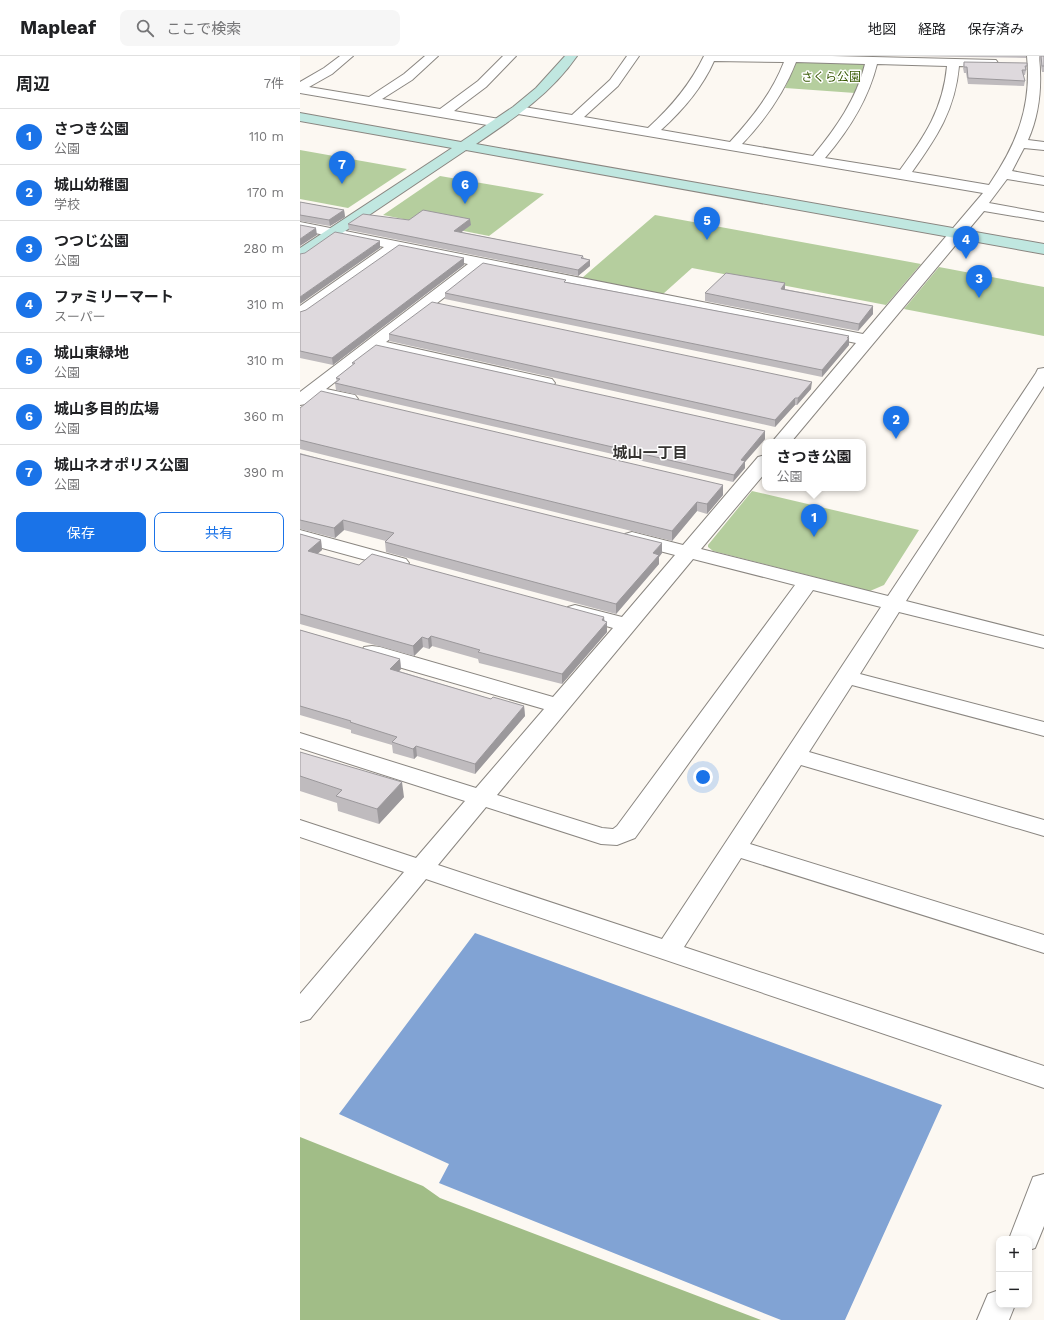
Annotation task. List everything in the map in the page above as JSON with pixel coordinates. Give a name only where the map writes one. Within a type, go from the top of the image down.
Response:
[{"type":"street","points":[[300,88],[328,71],[347,56]]},
{"type":"street","points":[[371,102],[408,77],[432,56]]},
{"type":"street","points":[[442,114],[482,84],[510,56]]},
{"type":"street","points":[[300,255],[518,110],[540,91],[571,56]]},
{"type":"street","points":[[575,119],[614,83],[633,56]]},
{"type":"street","points":[[651,132],[687,96],[710,57],[1005,64]]},
{"type":"street","points":[[733,146],[752,126],[772,99],[791,59]]},
{"type":"street","points":[[779,437],[820,384],[866,340],[980,206],[1004,174],[1020,143],[1038,114],[1040,86],[1034,60],[1020,64]]},
{"type":"street","points":[[816,160],[840,132],[852,114],[862,95],[872,61]]},
{"type":"street","points":[[903,175],[924,145],[942,114],[950,87],[953,62]]},
{"type":"street","points":[[300,88],[371,102],[499,123]]},
{"type":"street","points":[[518,110],[992,190]]},
{"type":"street","points":[[300,117],[1044,249]]},
{"type":"street","points":[[1020,143],[1044,146]]},
{"type":"street","points":[[1004,174],[1044,181]]},
{"type":"street","points":[[980,206],[1044,217]]},
{"type":"street","points":[[300,226],[866,340]]},
{"type":"street","points":[[300,313],[397,245]]},
{"type":"street","points":[[306,396],[373,344],[437,304],[481,262]]},
{"type":"street","points":[[373,344],[560,386]]},
{"type":"street","points":[[668,950],[1044,374]]},
{"type":"street","points":[[306,396],[367,404]]},
{"type":"street","points":[[300,1012],[423,868],[687,552],[732,489],[762,464]]},
{"type":"street","points":[[618,535],[1044,642]]},
{"type":"street","points":[[300,536],[414,567]]},
{"type":"street","points":[[300,740],[601,836],[612,837],[623,834],[808,582]]},
{"type":"street","points":[[558,606],[626,625]]},
{"type":"street","points":[[353,646],[559,706]]},
{"type":"street","points":[[847,677],[1044,729]]},
{"type":"street","points":[[795,756],[1044,828]]},
{"type":"street","points":[[300,828],[1044,1077]]},
{"type":"street","points":[[736,848],[1044,944]]},
{"type":"street","points":[[1025,1236],[1044,1186]]},
{"type":"street","points":[[993,1320],[998,1308]]},
{"type":"green space","name":"さくら公園","points":[[797,61],[864,63],[865,65],[855,93],[785,88]]},
{"type":"green space","points":[[300,150],[407,169],[348,208],[300,199]]},
{"type":"green space","points":[[440,176],[544,194],[489,236],[383,215]]},
{"type":"green space","points":[[655,215],[921,264],[886,305],[692,268],[663,294],[582,278]]},
{"type":"green space","points":[[939,267],[1044,287],[1044,336],[904,309]]},
{"type":"green space","points":[[752,491],[919,530],[884,585],[870,591],[713,551],[708,547],[708,545]]},
{"type":"green space","points":[[300,1137],[423,1186],[440,1198],[761,1320],[300,1320]]},
{"type":"water","points":[[475,933],[942,1105],[845,1320],[781,1320],[439,1183],[449,1164],[339,1114]]},
{"type":"building","points":[[1041,56],[1044,56],[1044,66],[1042,66]]},
{"type":"building","points":[[964,62],[1027,63],[1027,66],[1025,66],[1026,70],[1022,70],[1025,81],[968,78],[967,67],[964,67]]},
{"type":"building","points":[[300,202],[344,210],[329,220],[300,215]]},
{"type":"building","points":[[423,210],[470,219],[454,231],[583,256],[581,258],[590,260],[578,270],[348,224],[363,214],[409,220]]},
{"type":"building","points":[[300,225],[316,228],[300,239]]},
{"type":"building","points":[[335,232],[380,241],[300,297],[300,254],[305,253]]},
{"type":"building","points":[[399,245],[464,258],[332,358],[300,351],[300,312],[306,310]]},
{"type":"building","points":[[483,263],[566,280],[564,282],[849,336],[847,338],[849,338],[822,370],[445,293]]},
{"type":"building","points":[[726,273],[785,283],[781,289],[873,306],[859,324],[705,293]]},
{"type":"building","points":[[432,302],[812,382],[775,420],[389,334]]},
{"type":"building","points":[[376,345],[765,431],[741,460],[745,461],[734,475],[335,383],[340,379],[336,378],[355,363],[352,363]]},
{"type":"building","points":[[321,391],[723,485],[707,504],[697,502],[672,531],[300,440],[300,408]]},
{"type":"building","points":[[300,454],[662,543],[653,553],[659,555],[616,604],[385,542],[394,533],[343,520],[334,528],[300,520]]},
{"type":"building","points":[[300,534],[321,540],[308,551],[359,565],[372,554],[604,617],[602,620],[607,622],[562,674],[478,652],[480,650],[431,636],[428,639],[422,637],[413,646],[300,614]]},
{"type":"building","points":[[300,630],[400,659],[390,669],[491,699],[493,697],[524,706],[475,764],[416,746],[413,749],[392,742],[397,737],[350,722],[351,721],[300,706]]},
{"type":"building","points":[[300,752],[402,782],[377,809],[336,796],[342,790],[300,776]]},
{"type":"place","name":"城山ネオポリス公園","points":[[342,184]]},
{"type":"place","name":"城山多目的広場","points":[[465,204]]},
{"type":"place","name":"城山東緑地","points":[[707,240]]},
{"type":"place","name":"ファミリーマート","points":[[966,259]]},
{"type":"place","name":"つつじ公園","points":[[979,298]]},
{"type":"place","name":"城山幼稚園","points":[[896,439]]},
{"type":"place","name":"さつき公園","points":[[814,537]]},
{"type":"district","name":"城山一丁目","points":[[650,453]]}]
